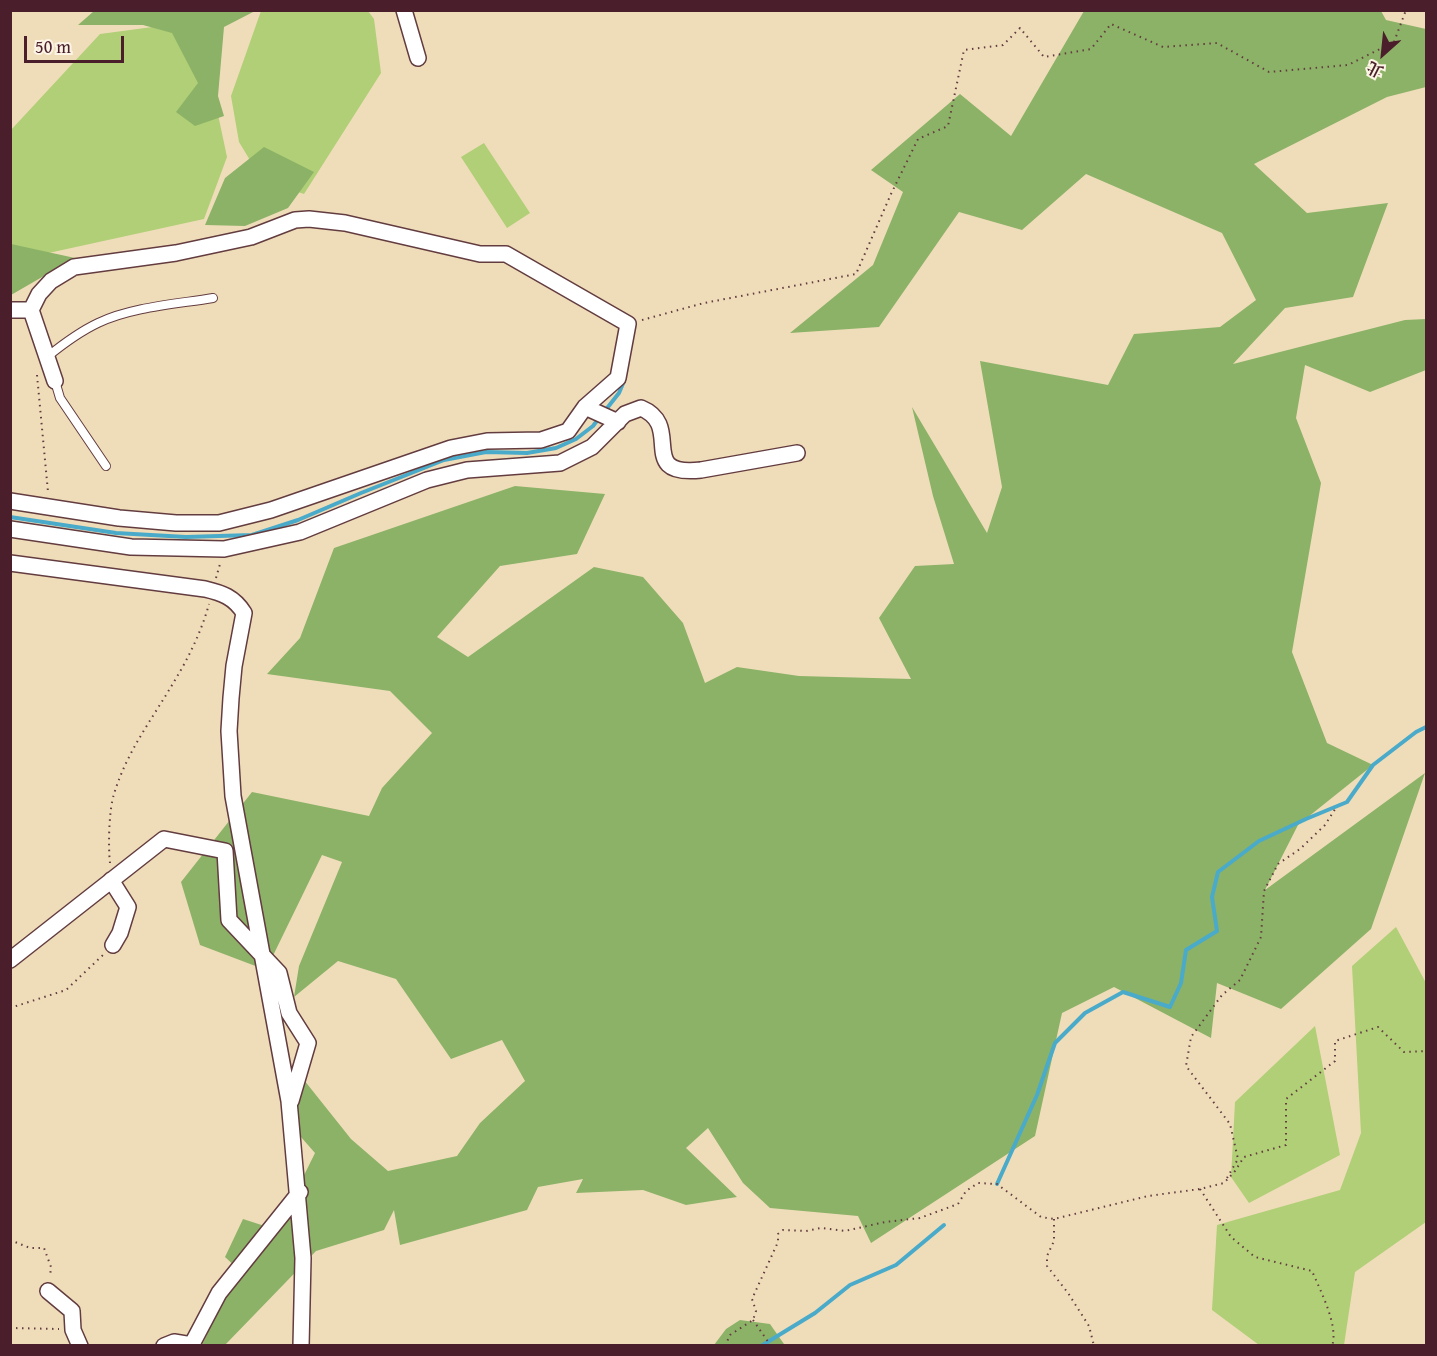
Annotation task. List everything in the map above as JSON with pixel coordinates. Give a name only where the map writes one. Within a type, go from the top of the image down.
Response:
[{"type":"street","points":[[404,10],[418,58]]},
{"type":"street","points":[[10,529],[131,547],[224,549],[300,532],[427,480],[467,470],[560,463],[592,447],[618,378],[628,324],[506,254],[480,254],[345,223],[309,219],[295,220],[251,237],[177,253],[74,267],[51,281],[39,294],[31,310],[41,363],[55,381]]},
{"type":"street","points":[[10,310],[31,310]]},
{"type":"street","points":[[10,501],[119,518],[176,523],[219,523],[270,510],[451,448],[487,441],[541,440],[603,415],[625,414],[641,408],[652,413],[661,427],[664,458],[671,468],[685,471],[797,453]]},
{"type":"street","points":[[10,563],[205,589],[223,593],[237,603],[244,613],[234,666],[231,698],[232,785],[237,828],[252,893],[289,1101],[303,1258],[301,1346]]},
{"type":"street","points":[[10,960],[164,839],[225,851],[229,920],[279,973],[289,1013],[308,1043],[290,1102],[302,1162],[302,1190],[219,1293],[191,1345],[174,1341],[164,1346]]},
{"type":"street","points":[[111,880],[128,907],[120,933],[113,945]]},
{"type":"street","points":[[48,1291],[72,1311],[73,1329],[80,1346]]},
{"type":"lane","points":[[41,363],[67,341],[99,322],[125,314],[213,297]]},
{"type":"lane","points":[[55,381],[60,398],[106,466]]},
{"type":"path","points":[[628,324],[704,303],[856,274],[918,139],[948,126],[964,50],[1003,45],[1020,28],[1044,57],[1063,54],[1091,49],[1111,24],[1162,47],[1217,43],[1269,72],[1348,65],[1394,42],[1406,10]]},
{"type":"path","points":[[41,363],[49,507]]},
{"type":"path","points":[[215,584],[224,549]]},
{"type":"path","points":[[111,880],[109,850],[113,795],[137,740],[176,679],[205,618],[211,595]]},
{"type":"path","points":[[1224,1183],[1238,1159],[1230,1124],[1186,1066],[1191,1037],[1222,995],[1240,980],[1261,937],[1264,891],[1278,864],[1300,849],[1325,825],[1337,806]]},
{"type":"path","points":[[10,1008],[66,990],[113,945]]},
{"type":"path","points":[[725,1346],[730,1335],[753,1320],[756,1311],[752,1299],[778,1242],[778,1234],[783,1230],[806,1231],[821,1228],[845,1231],[885,1222],[920,1218],[958,1204],[966,1191],[978,1183],[997,1184],[1041,1217],[1054,1218],[1148,1196],[1200,1189],[1224,1183],[1244,1157],[1286,1145],[1286,1098],[1335,1061],[1335,1041],[1378,1028],[1404,1052],[1426,1051]]},
{"type":"path","points":[[1200,1189],[1231,1237],[1255,1257],[1312,1271],[1331,1318],[1334,1341],[1332,1346]]},
{"type":"path","points":[[1054,1218],[1054,1240],[1047,1256],[1047,1266],[1089,1326],[1094,1346]]},
{"type":"path","points":[[10,1240],[30,1248],[44,1248],[51,1267],[48,1291]]},
{"type":"path","points":[[753,1320],[771,1345]]},
{"type":"path","points":[[10,1328],[73,1329]]},
{"type":"green space","points":[[94,11],[255,11],[224,27],[218,96],[224,116],[195,126],[176,112],[198,83],[172,33],[143,25],[78,25]]},
{"type":"green space","points":[[261,11],[368,11],[374,19],[381,73],[304,194],[262,180],[239,142],[231,96]]},
{"type":"green space","points":[[1084,11],[1381,11],[1386,20],[1426,29],[1426,87],[1387,97],[1254,164],[1307,213],[1388,203],[1353,297],[1285,308],[1233,364],[1405,320],[1426,319],[1426,370],[1370,392],[1305,365],[1296,418],[1321,483],[1292,652],[1327,743],[1373,765],[1298,825],[1265,890],[1425,773],[1371,929],[1281,1009],[1217,983],[1211,1038],[1114,987],[1062,1013],[1035,1136],[871,1243],[858,1216],[770,1208],[743,1183],[708,1128],[686,1148],[737,1197],[686,1205],[643,1190],[576,1193],[583,1179],[538,1187],[527,1210],[400,1245],[394,1210],[384,1230],[316,1251],[225,1345],[202,1345],[238,1269],[225,1257],[243,1219],[277,1230],[315,1153],[286,1120],[304,1080],[351,1139],[388,1171],[457,1156],[480,1123],[525,1081],[502,1040],[451,1059],[396,979],[338,961],[294,997],[299,966],[342,862],[322,855],[266,970],[200,945],[181,882],[252,792],[369,816],[382,788],[432,733],[390,691],[267,674],[300,638],[334,548],[515,486],[605,494],[577,554],[500,566],[437,637],[468,657],[594,567],[643,577],[683,623],[705,683],[737,667],[799,676],[911,679],[879,618],[915,566],[954,564],[933,496],[912,407],[987,533],[1002,487],[980,361],[1108,385],[1134,334],[1220,327],[1256,300],[1222,233],[1086,174],[1022,230],[959,212],[879,327],[790,333],[873,265],[903,192],[871,170],[960,94],[1011,136]]},
{"type":"green space","points":[[175,24],[205,53],[227,157],[204,219],[21,259],[11,255],[10,131],[100,34]]},
{"type":"green space","points":[[484,143],[530,213],[507,228],[461,157]]},
{"type":"green space","points":[[264,147],[314,172],[288,208],[245,226],[205,225],[225,178]]},
{"type":"green space","points":[[11,244],[75,258],[11,295]]},
{"type":"green space","points":[[1396,927],[1426,983],[1426,1222],[1355,1272],[1344,1345],[1259,1345],[1212,1310],[1217,1225],[1340,1190],[1361,1133],[1352,966]]},
{"type":"green space","points":[[1315,1026],[1340,1155],[1249,1203],[1231,1177],[1235,1102]]},
{"type":"green space","points":[[740,1320],[770,1324],[784,1344],[783,1346],[714,1345],[726,1329]]},
{"type":"waterway","points":[[604,412],[619,393],[624,381]]},
{"type":"waterway","points":[[10,517],[116,533],[186,537],[252,535],[298,520],[444,460],[486,452],[527,453],[556,448],[576,439],[593,426],[599,418]]},
{"type":"waterway","points":[[997,1184],[1037,1095],[1055,1043],[1085,1013],[1123,992],[1170,1007],[1181,983],[1186,950],[1217,931],[1212,897],[1218,872],[1259,841],[1347,802],[1373,765],[1426,727]]},
{"type":"waterway","points":[[761,1346],[815,1313],[850,1285],[896,1265],[944,1225]]}]
